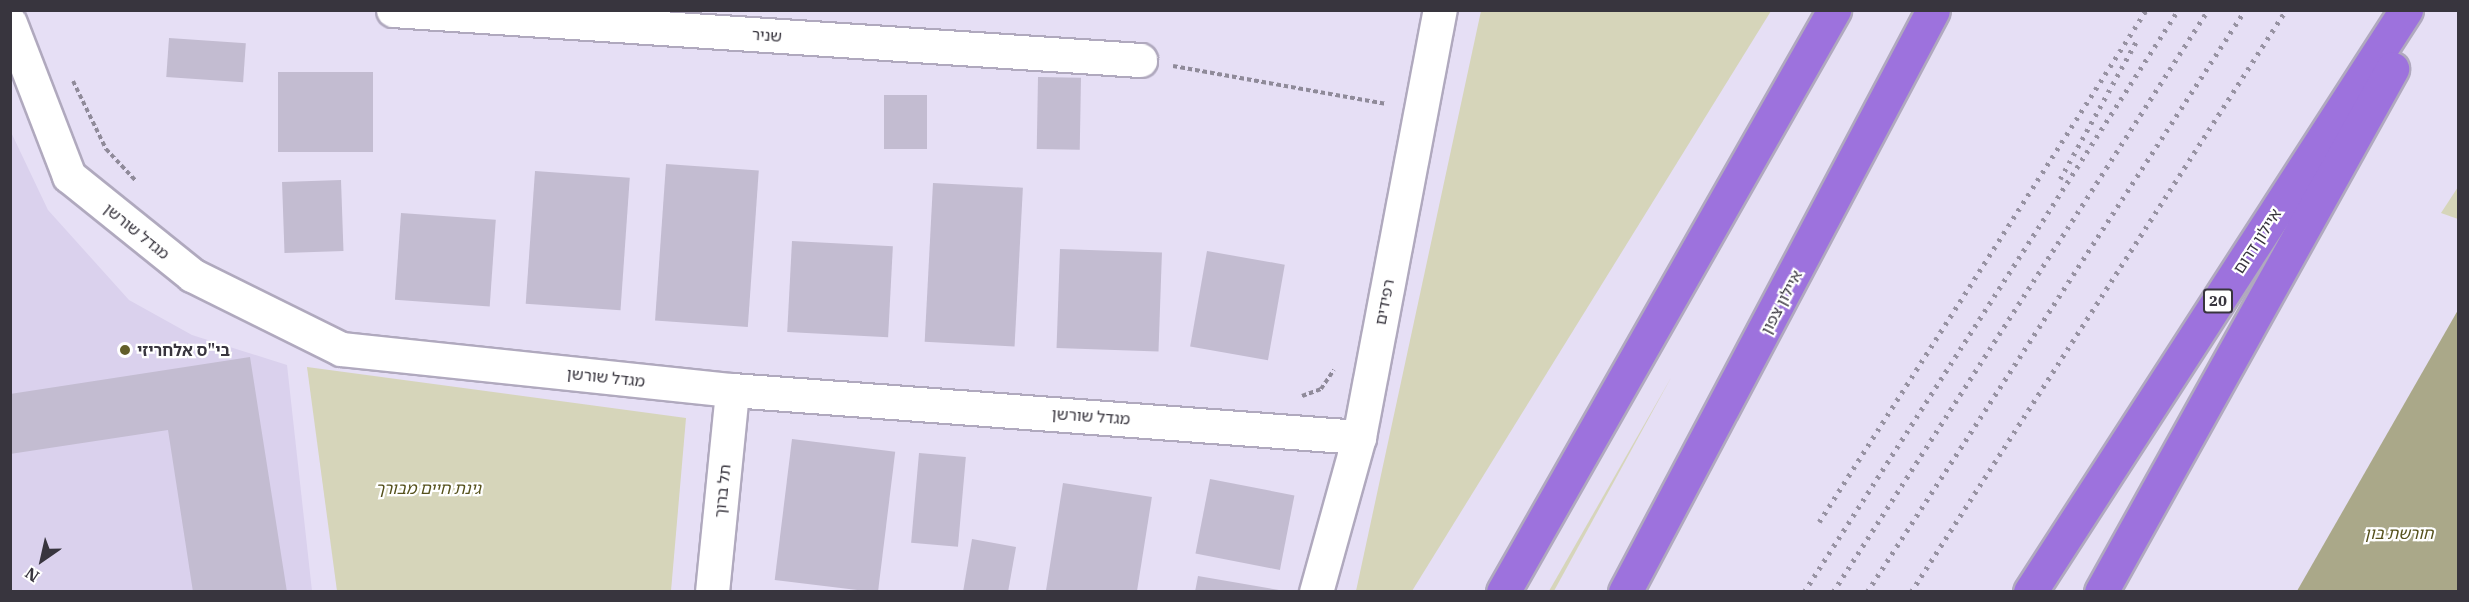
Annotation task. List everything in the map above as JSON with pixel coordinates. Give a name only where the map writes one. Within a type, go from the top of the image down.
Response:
[{"type":"highway","points":[[1503,591],[1834,10]]},
{"type":"highway","name":"איילון צפון","points":[[1625,591],[1933,10]]},
{"type":"highway","name":"איילון דרום","points":[[2030,591],[2406,10]]},
{"type":"highway","points":[[2101,591],[2425,10]]},
{"type":"street","name":"שניר","points":[[393,10],[1140,60]]},
{"type":"street","name":"רפידים","points":[[1316,591],[1359,437],[1440,10]]},
{"type":"street","name":"מגדל שורשן","points":[[10,23],[69,176],[192,275],[341,349],[732,390],[1359,437]]},
{"type":"street","name":"תל ברוך","points":[[712,591],[732,390]]},
{"type":"path","points":[[1140,60],[1421,110]]},
{"type":"path","points":[[70,75],[106,149],[144,190]]},
{"type":"path","points":[[1299,397],[1321,389],[1339,364]]},
{"type":"shaded area","name":"בי\"ס אלחריזי","points":[[10,130],[48,210],[129,300],[192,335],[287,365],[312,591],[11,591]]},
{"type":"green space","points":[[1481,11],[1771,11],[1412,591],[1356,591]]},
{"type":"green space","points":[[2458,187],[2458,219],[2441,213]]},
{"type":"green space","name":"חורשת בון","points":[[2458,310],[2458,591],[2297,591]]},
{"type":"green space","name":"גינת חיים מבורך","points":[[307,367],[686,418],[671,591],[337,591]]},
{"type":"green space","points":[[1672,376],[1554,591],[1549,591]]},
{"type":"building","points":[[169,38],[246,43],[243,82],[166,77]]},
{"type":"building","points":[[278,72],[373,72],[373,152],[278,152]]},
{"type":"building","points":[[1038,77],[1081,78],[1080,150],[1037,149]]},
{"type":"building","points":[[884,95],[927,95],[927,149],[884,149]]},
{"type":"building","points":[[666,164],[759,170],[748,327],[655,321]]},
{"type":"building","points":[[535,171],[630,178],[620,310],[526,304]]},
{"type":"building","points":[[341,180],[343,251],[285,253],[282,182]]},
{"type":"building","points":[[933,183],[1023,188],[1015,346],[925,342]]},
{"type":"building","points":[[401,213],[496,220],[490,306],[395,300]]},
{"type":"building","points":[[792,241],[893,246],[888,337],[787,332]]},
{"type":"building","points":[[1060,249],[1162,253],[1158,351],[1057,348]]},
{"type":"building","points":[[1207,251],[1285,265],[1268,360],[1190,347]]},
{"type":"building","points":[[250,357],[287,592],[193,592],[168,430],[10,454],[10,394]]},
{"type":"building","points":[[792,439],[895,452],[878,592],[775,580]]},
{"type":"building","points":[[919,453],[966,457],[958,547],[911,543]]},
{"type":"building","points":[[1210,479],[1294,495],[1280,570],[1195,554]]},
{"type":"building","points":[[1063,483],[1152,497],[1137,592],[1046,592]]},
{"type":"building","points":[[972,539],[1016,547],[1008,592],[963,592]]},
{"type":"building","points":[[1198,576],[1279,590],[1279,592],[1195,592]]},
{"type":"railway","points":[[1819,522],[2146,10]]},
{"type":"railway","points":[[1804,592],[2178,10]]},
{"type":"railway","points":[[1833,592],[2208,10]]},
{"type":"railway","points":[[1867,592],[2245,10]]},
{"type":"railway","points":[[1911,592],[2286,10]]},
{"type":"railway","points":[[2060,179],[2137,40]]},
{"type":"place","name":"בי\"ס אלחריזי","points":[[125,350]]}]
